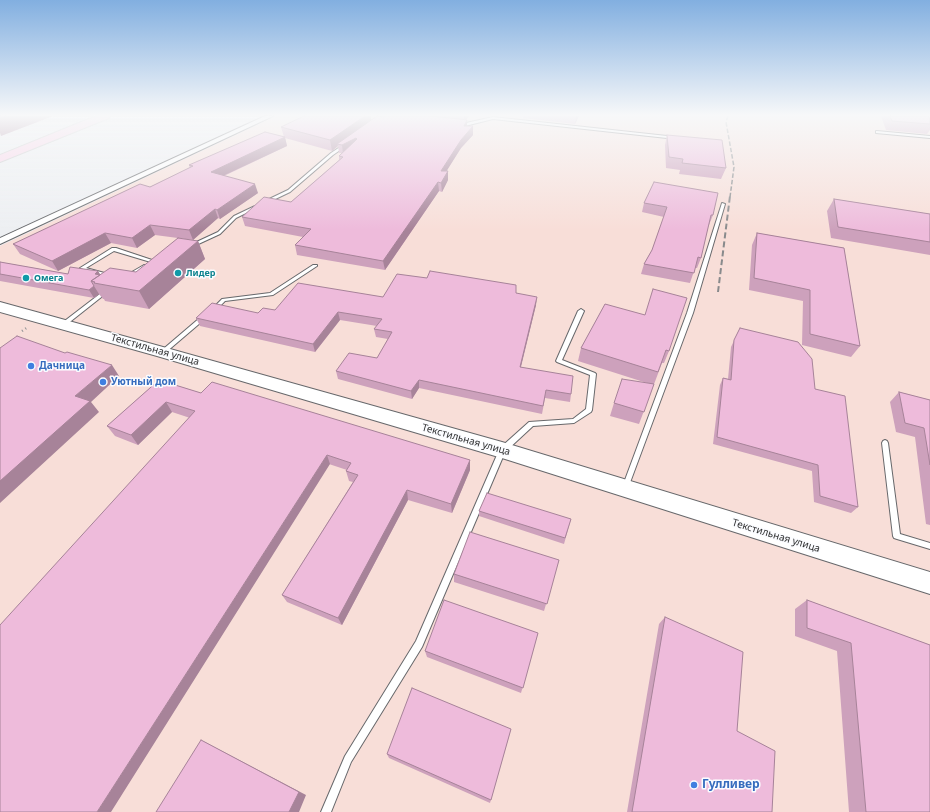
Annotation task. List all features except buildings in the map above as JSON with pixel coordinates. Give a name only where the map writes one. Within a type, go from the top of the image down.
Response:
[{"type":"main road","points":[[0,159],[12,154]]},
{"type":"main road","name":"Текстильная улица","points":[[0,308],[64,324],[163,352],[502,450],[930,583]]},
{"type":"street","points":[[0,241],[188,154]]},
{"type":"lane","points":[[184,249],[219,233],[235,217],[289,191],[332,154]]},
{"type":"lane","points":[[624,489],[690,313],[723,204]]},
{"type":"lane","points":[[116,277],[82,268],[114,249],[156,262]]},
{"type":"lane","points":[[123,279],[130,274],[163,259]]},
{"type":"lane","points":[[163,352],[224,300],[271,294],[315,266]]},
{"type":"lane","points":[[64,324],[111,289]]},
{"type":"lane","points":[[326,812],[348,759],[419,644],[502,450],[531,424],[574,421],[589,410],[593,374],[559,361],[581,311]]},
{"type":"lane","points":[[885,443],[897,536],[930,546]]},
{"type":"shaded area","points":[[196,154],[930,154],[930,812],[0,812],[0,246]]},
{"type":"railway","points":[[730,197],[734,167],[732,154]]},
{"type":"railway","points":[[718,292],[730,196]]},
{"type":"place","name":"Лидер","points":[[178,273]]},
{"type":"place","name":"Омега","points":[[26,278]]},
{"type":"place","name":"Дачница","points":[[31,366]]},
{"type":"place","name":"Уютный дом","points":[[103,382]]},
{"type":"place","name":"Гулливер","points":[[694,785]]}]
